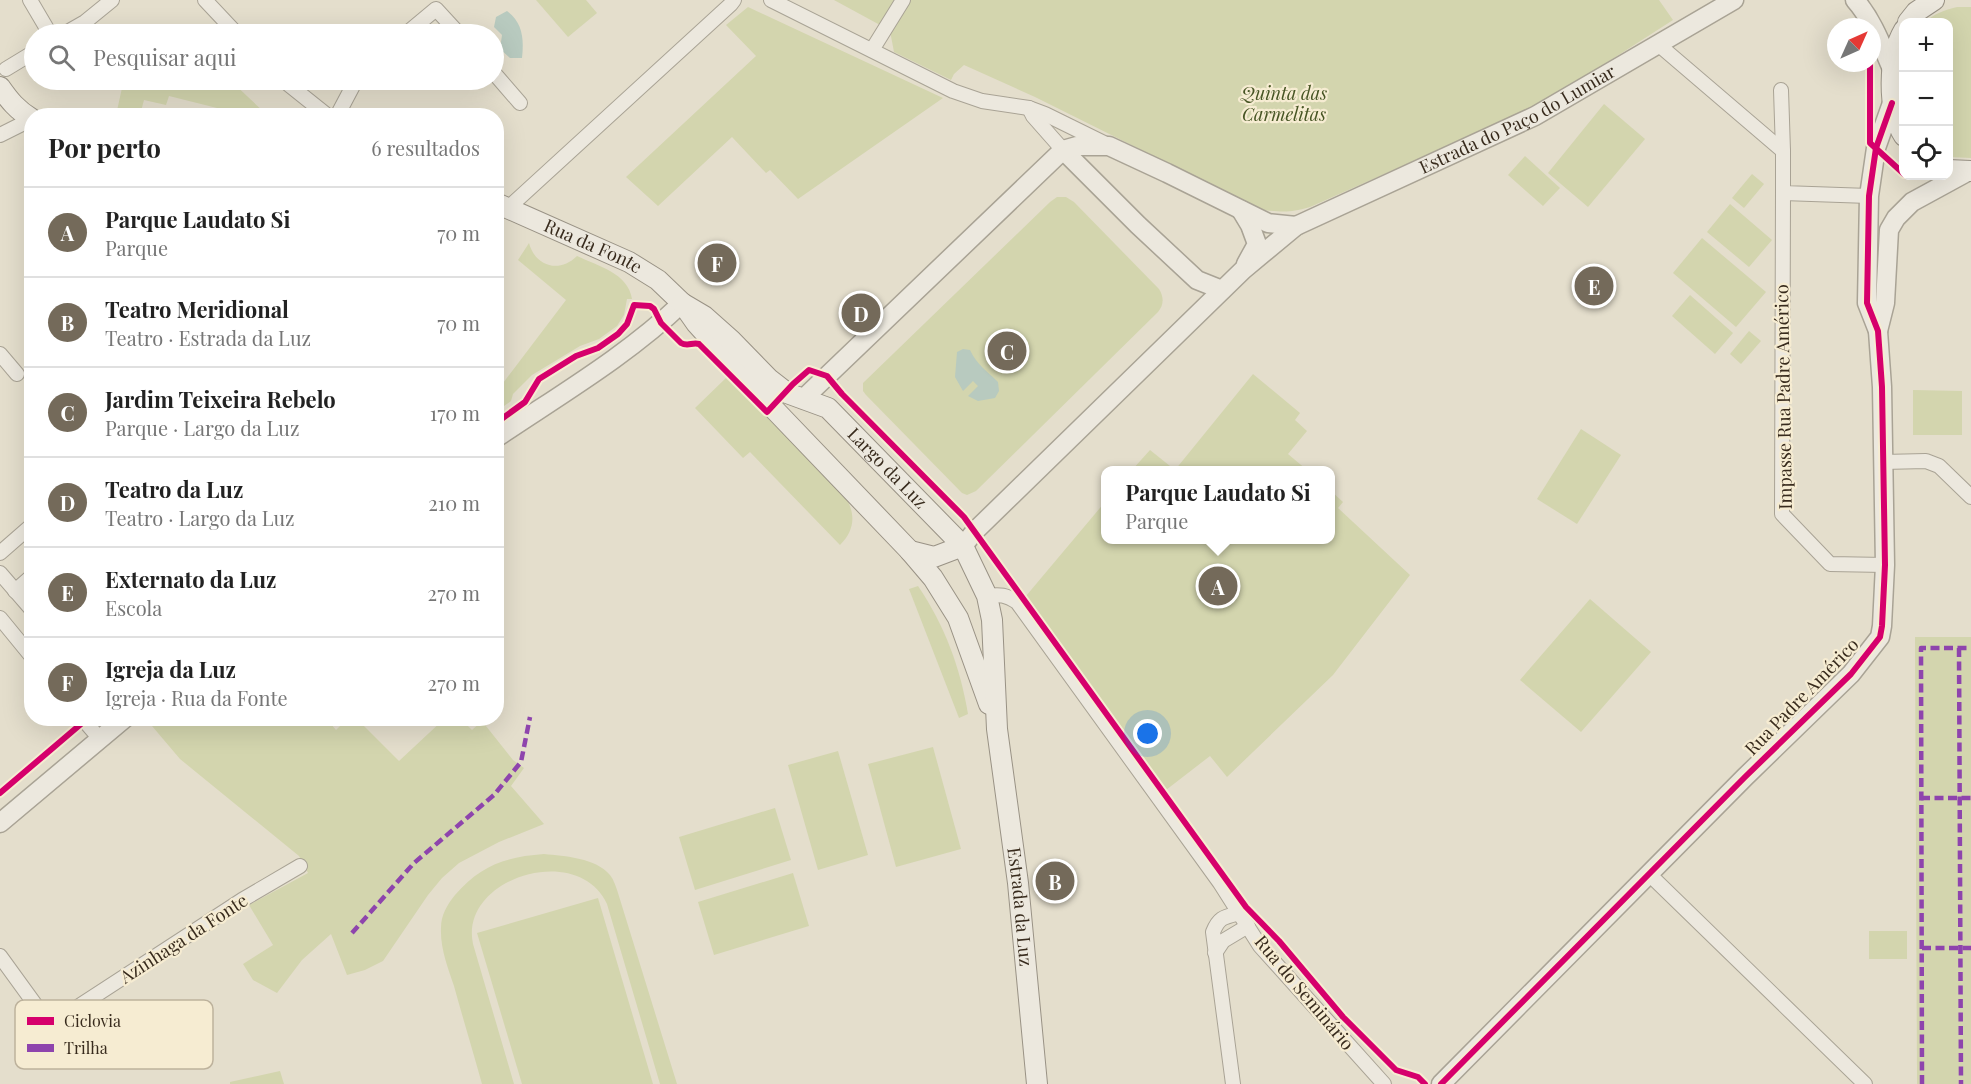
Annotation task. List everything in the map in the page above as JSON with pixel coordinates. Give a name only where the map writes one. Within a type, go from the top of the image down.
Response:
[{"type":"main road","points":[[1911,18],[1934,0]]},
{"type":"main road","points":[[1899,39],[1895,46],[1892,69],[1893,103],[1899,129]]},
{"type":"main road","points":[[3,78],[12,104],[24,115]]},
{"type":"main road","points":[[1953,170],[1970,171]]},
{"type":"main road","name":"Rua da Fonte","points":[[504,207],[629,262],[658,280],[682,303],[696,323],[801,436]]},
{"type":"main road","name":"Rua da Fonte","points":[[682,303],[704,316],[769,379],[787,393],[803,399]]},
{"type":"main road","points":[[803,399],[801,436],[910,551],[934,557],[963,546]]},
{"type":"main road","name":"Largo da Luz","points":[[803,399],[828,408],[963,546]]},
{"type":"main road","name":"Estrada da Luz","points":[[963,546],[987,596],[992,620],[997,729],[1018,883],[1037,1084]]},
{"type":"main road","name":"Estrada da Luz","points":[[910,551],[933,578],[958,618],[997,729]]},
{"type":"street","points":[[30,0],[44,24]]},
{"type":"street","points":[[82,24],[112,0]]},
{"type":"street","points":[[206,0],[228,24]]},
{"type":"street","points":[[504,204],[734,0]]},
{"type":"street","points":[[771,0],[953,91],[982,101],[1029,108],[1045,114],[1268,224],[1296,226]]},
{"type":"street","points":[[873,50],[903,0]]},
{"type":"street","name":"Estrada do Paço do Lumiar","points":[[1296,226],[1534,117],[1734,0]]},
{"type":"street","points":[[1855,0],[1861,6],[1875,32],[1892,69]]},
{"type":"street","points":[[418,24],[436,9],[450,24]]},
{"type":"street","points":[[1659,45],[1783,151]]},
{"type":"street","points":[[3,78],[24,60]]},
{"type":"street","points":[[504,85],[520,103]]},
{"type":"street","points":[[296,90],[318,108]]},
{"type":"street","points":[[341,108],[351,90]]},
{"type":"street","name":"Impasse Rua Padre Américo","points":[[1781,90],[1783,151],[1782,514],[1830,564],[1884,565]]},
{"type":"street","name":"Rua Padre Américo","points":[[1441,1084],[1851,674],[1880,637],[1884,565],[1882,387],[1878,331],[1867,303],[1869,196],[1876,148],[1893,103]]},
{"type":"street","points":[[1029,108],[1033,116],[1063,150],[1138,225],[1197,280],[1222,290]]},
{"type":"street","points":[[0,135],[24,123]]},
{"type":"street","points":[[803,399],[1063,150],[1077,146],[1110,146]]},
{"type":"street","name":"Rua Padre Américo","points":[[1878,331],[1885,303],[1889,230],[1896,218],[1912,202],[1970,171]]},
{"type":"street","points":[[1783,193],[1869,196]]},
{"type":"street","points":[[1241,210],[1257,244],[1243,270]]},
{"type":"street","points":[[963,546],[975,531],[1222,290],[1296,226]]},
{"type":"street","points":[[504,433],[661,323],[682,303]]},
{"type":"street","points":[[0,354],[17,374]]},
{"type":"street","points":[[1883,462],[1926,461],[1932,463],[1948,473],[1971,497]]},
{"type":"street","points":[[0,554],[24,532]]},
{"type":"street","points":[[0,573],[24,601]]},
{"type":"street","points":[[15,591],[24,583]]},
{"type":"street","name":"Rua do Seminário","points":[[987,596],[999,594],[1017,602],[1214,873],[1260,946],[1372,1078],[1384,1084]]},
{"type":"street","points":[[0,618],[24,647]]},
{"type":"street","points":[[88,726],[99,740]]},
{"type":"street","points":[[0,823],[116,726]]},
{"type":"street","name":"Azinhaga da Fonte","points":[[88,1000],[242,900],[300,866]]},
{"type":"street","points":[[1649,874],[1865,1084]]},
{"type":"street","points":[[1233,1084],[1213,933],[1216,922],[1222,918],[1240,914]]},
{"type":"street","points":[[1215,953],[1223,941],[1248,926]]},
{"type":"street","name":"Azinhaga da Fonte","points":[[0,956],[32,1000]]},
{"type":"green space","points":[[536,0],[586,0],[597,13],[568,37]]},
{"type":"green space","points":[[834,0],[896,0],[880,25]]},
{"type":"green space","name":"Quinta das Carmelitas","points":[[909,0],[1659,0],[1673,20],[1544,103],[1310,207],[1281,212],[1262,210],[1035,97],[964,65],[951,80],[894,52],[890,31]]},
{"type":"green space","points":[[748,7],[943,98],[798,199],[770,170],[766,173],[732,137],[658,206],[626,177],[756,56],[726,25]]},
{"type":"green space","points":[[1971,7],[1971,158],[1953,157],[1953,18],[1931,18],[1948,9]]},
{"type":"green space","points":[[122,90],[241,90],[260,108],[217,108],[169,96],[166,105],[144,100],[142,108],[118,108]]},
{"type":"green space","points":[[1604,104],[1645,139],[1588,207],[1548,173]]},
{"type":"green space","points":[[1525,156],[1560,188],[1543,206],[1508,175]]},
{"type":"green space","points":[[1752,174],[1764,184],[1744,208],[1732,198]]},
{"type":"green space","points":[[1057,197],[1066,197],[1074,202],[1159,289],[1162,304],[1158,312],[976,491],[967,495],[962,493],[866,395],[863,391],[863,383]]},
{"type":"green space","points":[[1730,204],[1772,240],[1749,267],[1707,232]]},
{"type":"green space","points":[[1702,238],[1766,292],[1736,327],[1673,273]]},
{"type":"green space","points":[[529,243],[536,257],[548,265],[563,265],[577,256],[611,271],[625,283],[632,299],[627,299],[624,315],[617,326],[599,339],[580,346],[532,375],[513,394],[511,401],[504,406],[504,382],[566,300],[518,260]]},
{"type":"green space","points":[[1690,295],[1733,333],[1715,354],[1672,316]]},
{"type":"green space","points":[[1749,331],[1761,341],[1741,364],[1730,354]]},
{"type":"green space","points":[[1253,374],[1300,413],[1295,420],[1307,431],[1288,454],[1302,466],[1178,466]]},
{"type":"green space","points":[[727,377],[845,496],[851,509],[852,522],[849,534],[840,545],[750,452],[743,458],[695,408]]},
{"type":"green space","points":[[1913,390],[1962,391],[1962,435],[1913,435]]},
{"type":"green space","points":[[1581,429],[1621,455],[1577,524],[1537,499]]},
{"type":"green space","points":[[1150,450],[1170,466],[1136,466]]},
{"type":"green space","points":[[1335,495],[1343,502],[1338,508],[1410,575],[1333,675],[1227,777],[1210,756],[1166,790],[1026,596],[1101,507],[1101,544],[1335,544]]},
{"type":"green space","points":[[918,586],[944,632],[956,663],[968,714],[959,718],[909,589]]},
{"type":"green space","points":[[1590,599],[1651,652],[1581,732],[1520,680]]},
{"type":"green space","points":[[1915,637],[1971,637],[1971,1084],[1917,1084]]},
{"type":"green space","points":[[152,726],[333,726],[336,730],[340,726],[364,726],[399,761],[436,726],[468,726],[472,730],[476,726],[486,726],[513,760],[524,768],[511,786],[544,824],[499,842],[459,863],[428,895],[383,961],[365,970],[347,975],[331,934],[302,960],[277,993],[253,980],[243,964],[273,945],[249,905],[308,873],[299,856],[180,759]]},
{"type":"green space","points":[[933,747],[961,849],[896,867],[868,764]]},
{"type":"green space","points":[[838,751],[868,855],[818,870],[788,765]]},
{"type":"green space","points":[[775,808],[791,860],[695,890],[679,837]]},
{"type":"green space","points":[[544,854],[589,861],[604,869],[613,879],[677,1084],[660,1084],[607,904],[592,885],[572,874],[548,872],[524,876],[502,886],[484,901],[474,921],[473,944],[514,1084],[482,1084],[443,950],[442,919],[455,895],[474,876],[506,860]]},
{"type":"green space","points":[[793,873],[809,926],[714,955],[698,902]]},
{"type":"green space","points":[[598,898],[653,1084],[522,1084],[477,933]]},
{"type":"green space","points":[[1869,931],[1907,931],[1907,959],[1869,959]]},
{"type":"green space","points":[[280,1071],[284,1084],[230,1084],[230,1082]]},
{"type":"shaded area","points":[[507,11],[516,21],[523,44],[522,58],[510,58],[504,53],[504,24],[495,24],[496,17]]},
{"type":"shaded area","points":[[963,349],[970,350],[979,364],[998,382],[999,391],[995,398],[978,401],[968,396],[978,386],[973,381],[963,391],[955,377],[957,352]]},
{"type":"marked path","points":[[1922,1084],[1921,648],[1971,648]]},
{"type":"marked path","points":[[1959,648],[1961,1084]]},
{"type":"marked path","points":[[352,933],[414,863],[494,795],[521,762],[530,717]]},
{"type":"marked path","points":[[1921,798],[1971,798]]},
{"type":"marked path","points":[[1922,948],[1971,948]]},
{"type":"cycle path","points":[[1870,72],[1870,143],[1899,169]]},
{"type":"cycle path","points":[[1441,1084],[1745,777],[1851,674],[1880,637],[1885,565],[1882,387],[1878,331],[1867,303],[1869,196],[1876,148],[1892,103]]},
{"type":"cycle path","points":[[504,417],[525,402],[539,379],[576,356],[598,348],[618,334],[627,324],[634,305],[650,306],[654,309],[661,323],[681,343],[699,344],[767,412],[809,370],[827,376],[964,517],[1246,907],[1279,941],[1343,1017],[1396,1070],[1418,1077],[1425,1084]]},
{"type":"cycle path","points":[[0,793],[79,726]]},
{"type":"place","name":"Igreja da Luz","points":[[717,263]]},
{"type":"place","name":"Externato da Luz","points":[[1594,286]]},
{"type":"place","name":"Teatro da Luz","points":[[861,313]]},
{"type":"place","name":"Jardim Teixeira Rebelo","points":[[1007,351]]},
{"type":"place","name":"Parque Laudato Si","points":[[1218,586]]},
{"type":"place","name":"Teatro Meridional","points":[[1055,881]]}]
